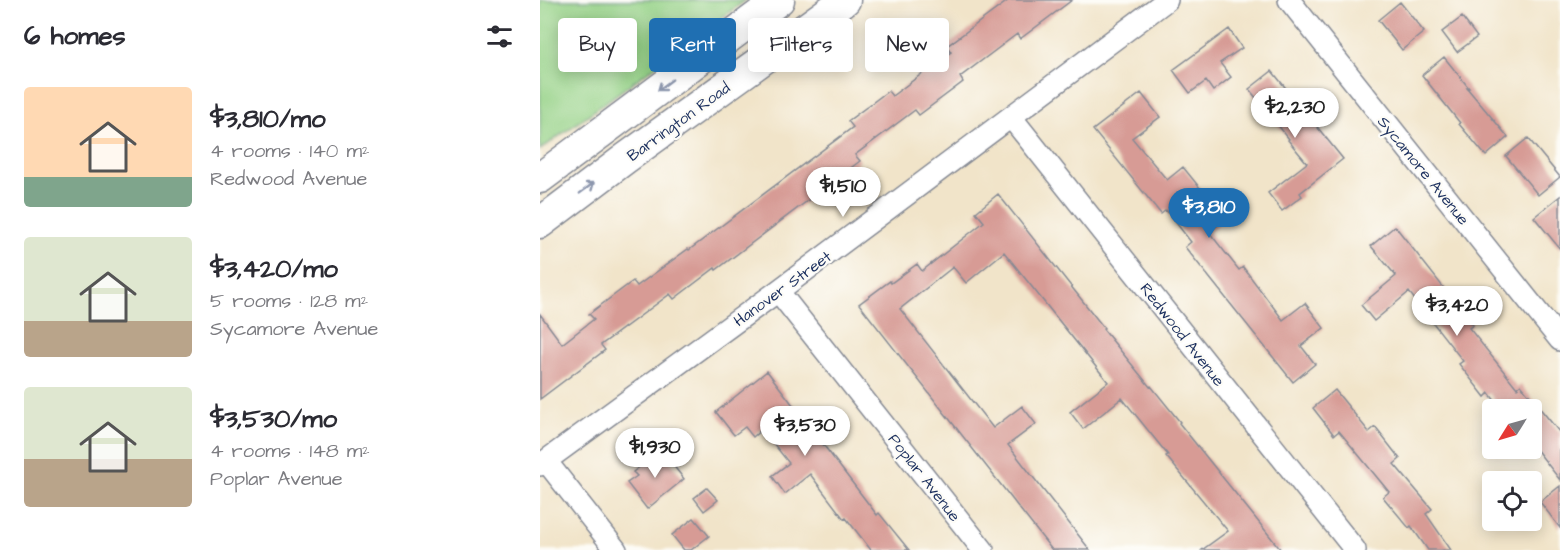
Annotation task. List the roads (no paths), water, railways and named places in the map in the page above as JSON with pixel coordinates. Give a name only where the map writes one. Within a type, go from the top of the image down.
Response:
[{"type":"main road","points":[[540,178],[779,0]]},
{"type":"main road","name":"Barrington Road","points":[[540,223],[845,0]]},
{"type":"street","name":"Hanover Street","points":[[543,463],[778,291],[1167,0]]},
{"type":"street","name":"Sycamore Avenue","points":[[1289,0],[1560,340]]},
{"type":"street","name":"Redwood Avenue","points":[[1011,117],[1354,550]]},
{"type":"street","name":"Poplar Avenue","points":[[778,291],[983,550]]},
{"type":"street","points":[[543,463],[616,550]]}]
